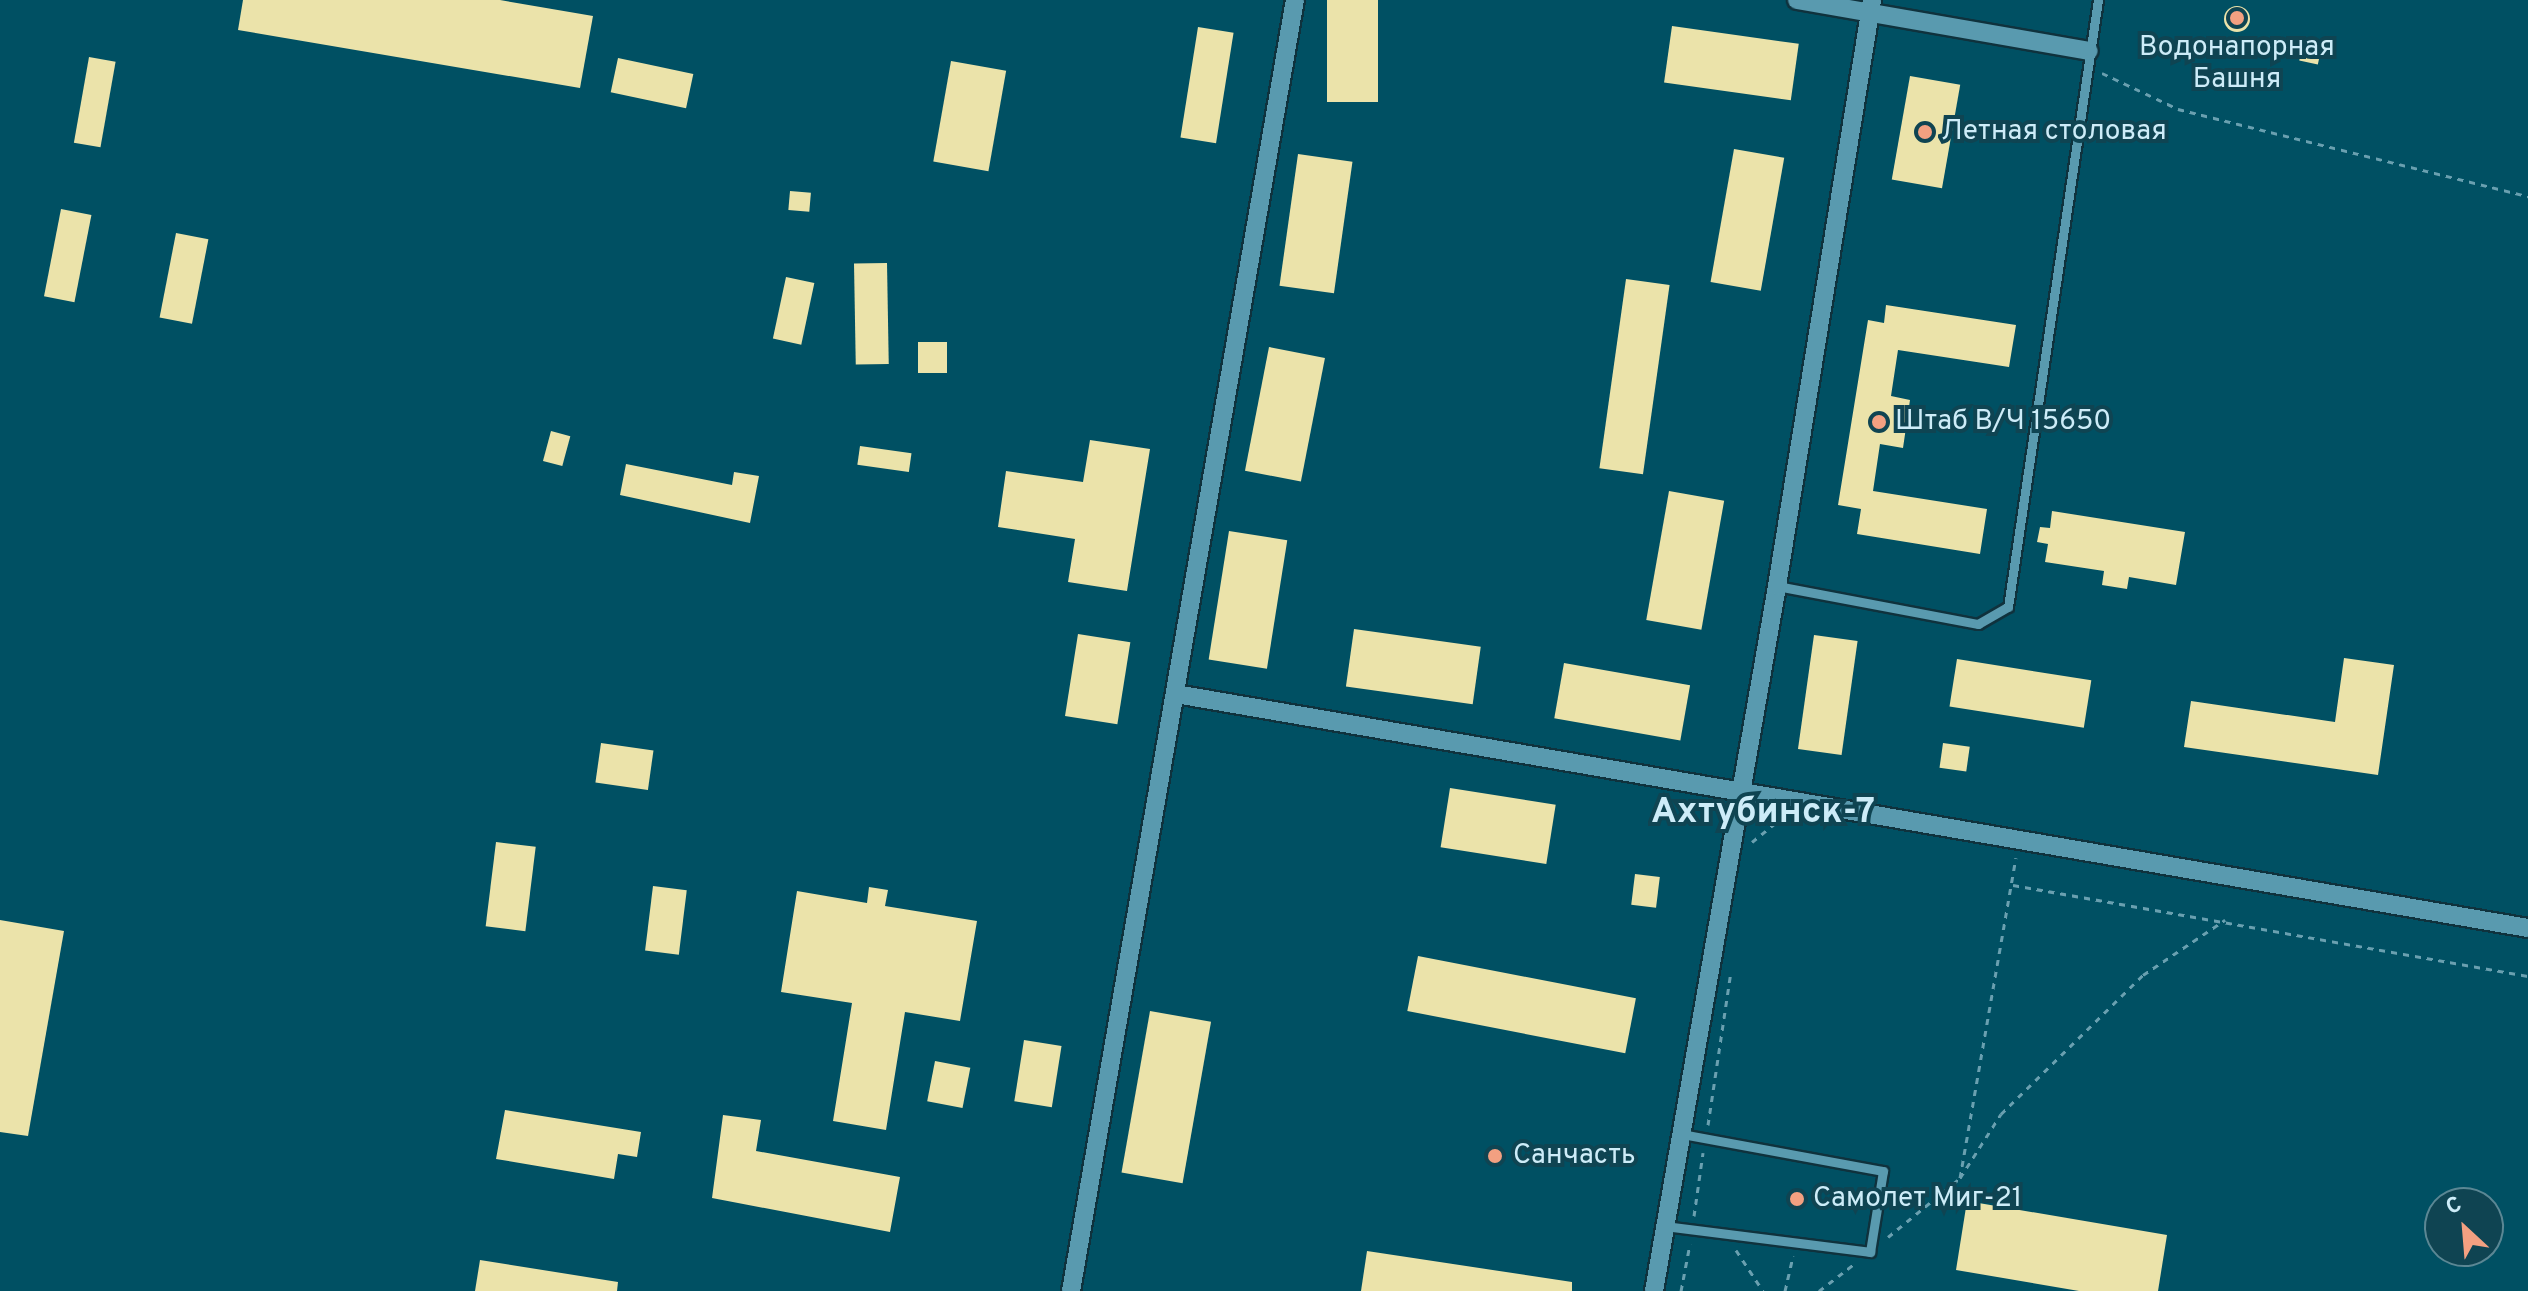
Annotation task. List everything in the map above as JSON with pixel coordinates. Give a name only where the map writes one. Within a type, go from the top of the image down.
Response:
[{"type":"street","points":[[1071,1291],[1295,0]]},
{"type":"street","points":[[1797,0],[1871,6],[2088,59]]},
{"type":"street","points":[[1654,1291],[1777,586],[1871,6]]},
{"type":"street","points":[[1176,694],[1742,789],[2528,928]]},
{"type":"lane","points":[[1777,586],[1978,624],[2008,607],[2098,0]]},
{"type":"lane","points":[[1665,1226],[1870,1252],[1883,1171],[1681,1134]]},
{"type":"path","points":[[2088,59],[2178,109],[2528,196]]},
{"type":"path","points":[[1750,843],[1786,814]]},
{"type":"path","points":[[1960,1178],[2017,852]]},
{"type":"path","points":[[2013,885],[2225,920],[2528,976]]},
{"type":"path","points":[[1819,1291],[1960,1178],[2001,1114],[2143,975],[2225,920]]},
{"type":"path","points":[[1681,1291],[1731,968]]},
{"type":"path","points":[[1724,1235],[1763,1291]]},
{"type":"path","points":[[1785,1291],[1796,1244]]},
{"type":"building","points":[[243,0],[500,0],[593,16],[580,88],[238,30]]},
{"type":"building","points":[[1327,0],[1378,0],[1378,102],[1327,102]]},
{"type":"building","name":"Водонапорная Башня","points":[[2237,6],[2247,9],[2250,19],[2247,29],[2237,32],[2227,29],[2224,19],[2227,9]]},
{"type":"building","points":[[1672,26],[1799,44],[1791,100],[1664,82]]},
{"type":"building","points":[[1198,27],[1234,33],[1216,143],[1180,138]]},
{"type":"building","points":[[2303,43],[2322,47],[2318,65],[2299,61]]},
{"type":"building","points":[[89,57],[116,62],[100,147],[74,143]]},
{"type":"building","points":[[618,58],[693,74],[686,108],[611,92]]},
{"type":"building","points":[[951,61],[1006,71],[988,171],[933,161]]},
{"type":"building","name":"Летная столовая","points":[[1910,76],[1960,85],[1942,188],[1892,179]]},
{"type":"building","points":[[1734,149],[1784,158],[1761,291],[1711,282]]},
{"type":"building","points":[[1298,154],[1352,162],[1334,293],[1279,286]]},
{"type":"building","points":[[790,191],[811,193],[809,212],[788,210]]},
{"type":"building","points":[[61,209],[91,215],[74,302],[44,296]]},
{"type":"building","points":[[176,233],[208,239],[192,324],[160,317]]},
{"type":"building","points":[[887,263],[889,364],[856,365],[854,264]]},
{"type":"building","points":[[786,277],[814,283],[801,345],[773,339]]},
{"type":"building","points":[[1626,279],[1670,285],[1643,474],[1599,468]]},
{"type":"building","name":"Штаб В/Ч 15650","points":[[1886,305],[2016,325],[2009,367],[1898,350],[1891,396],[1910,400],[1903,448],[1880,444],[1873,491],[1987,509],[1980,554],[1857,534],[1861,509],[1838,505],[1868,320],[1884,323]]},
{"type":"building","points":[[918,342],[947,342],[947,373],[918,373]]},
{"type":"building","points":[[1269,347],[1325,358],[1301,482],[1245,471]]},
{"type":"building","points":[[551,431],[570,436],[562,466],[543,461]]},
{"type":"building","points":[[1090,440],[1150,449],[1127,591],[1068,582],[1075,539],[998,527],[1006,471],[1083,482]]},
{"type":"building","points":[[860,446],[911,453],[909,472],[857,465]]},
{"type":"building","points":[[626,464],[732,485],[734,472],[759,476],[750,523],[620,495]]},
{"type":"building","points":[[1669,491],[1724,501],[1701,630],[1646,620]]},
{"type":"building","points":[[2052,511],[2185,532],[2176,585],[2129,577],[2127,589],[2102,585],[2104,571],[2045,562],[2048,544],[2037,542],[2040,527],[2050,528]]},
{"type":"building","points":[[1229,531],[1287,540],[1267,669],[1209,659]]},
{"type":"building","points":[[1354,629],[1481,647],[1473,704],[1346,686]]},
{"type":"building","points":[[1078,634],[1130,642],[1117,724],[1065,716]]},
{"type":"building","points":[[1814,635],[1858,641],[1842,755],[1798,749]]},
{"type":"building","points":[[2344,658],[2394,665],[2378,775],[2184,747],[2191,701],[2335,722]]},
{"type":"building","points":[[1957,659],[2091,680],[2084,728],[1949,706]]},
{"type":"building","points":[[1564,663],[1690,685],[1680,740],[1554,718]]},
{"type":"building","points":[[601,743],[653,750],[648,790],[595,783]]},
{"type":"building","points":[[1943,743],[1970,747],[1966,772],[1940,768]]},
{"type":"building","points":[[1450,788],[1556,805],[1546,864],[1441,847]]},
{"type":"building","points":[[496,842],[536,847],[525,931],[486,926]]},
{"type":"building","points":[[1635,874],[1660,877],[1656,908],[1631,905]]},
{"type":"building","points":[[653,886],[687,890],[679,955],[645,951]]},
{"type":"building","points":[[869,887],[888,890],[885,906],[977,921],[960,1021],[905,1012],[886,1130],[833,1121],[852,1003],[781,992],[797,891],[867,903]]},
{"type":"building","points":[[0,920],[64,931],[28,1136],[0,1132]]},
{"type":"building","points":[[1418,956],[1636,998],[1625,1053],[1407,1011]]},
{"type":"building","points":[[1150,1011],[1211,1022],[1183,1183],[1122,1173]]},
{"type":"building","points":[[1024,1040],[1062,1046],[1052,1107],[1014,1101]]},
{"type":"building","points":[[935,1061],[970,1068],[963,1108],[927,1101]]},
{"type":"building","points":[[505,1110],[641,1132],[637,1157],[618,1154],[614,1179],[496,1159]]},
{"type":"building","points":[[723,1115],[761,1120],[756,1151],[900,1177],[890,1232],[712,1198]]},
{"type":"building","points":[[1967,1201],[2167,1235],[2158,1291],[2079,1291],[1956,1270]]},
{"type":"building","points":[[1367,1251],[1572,1282],[1572,1291],[1361,1291]]},
{"type":"building","points":[[480,1260],[618,1282],[617,1291],[475,1291]]},
{"type":"place","name":"Водонапорная Башня","points":[[2237,18]]},
{"type":"place","name":"Летная столовая","points":[[1925,132]]},
{"type":"place","name":"Штаб В/Ч 15650","points":[[1879,422]]},
{"type":"place","name":"Санчасть","points":[[1495,1156]]},
{"type":"place","name":"Самолет Миг-21","points":[[1797,1199]]},
{"type":"district","name":"Ахтубинск-7","points":[[1763,814]]}]
